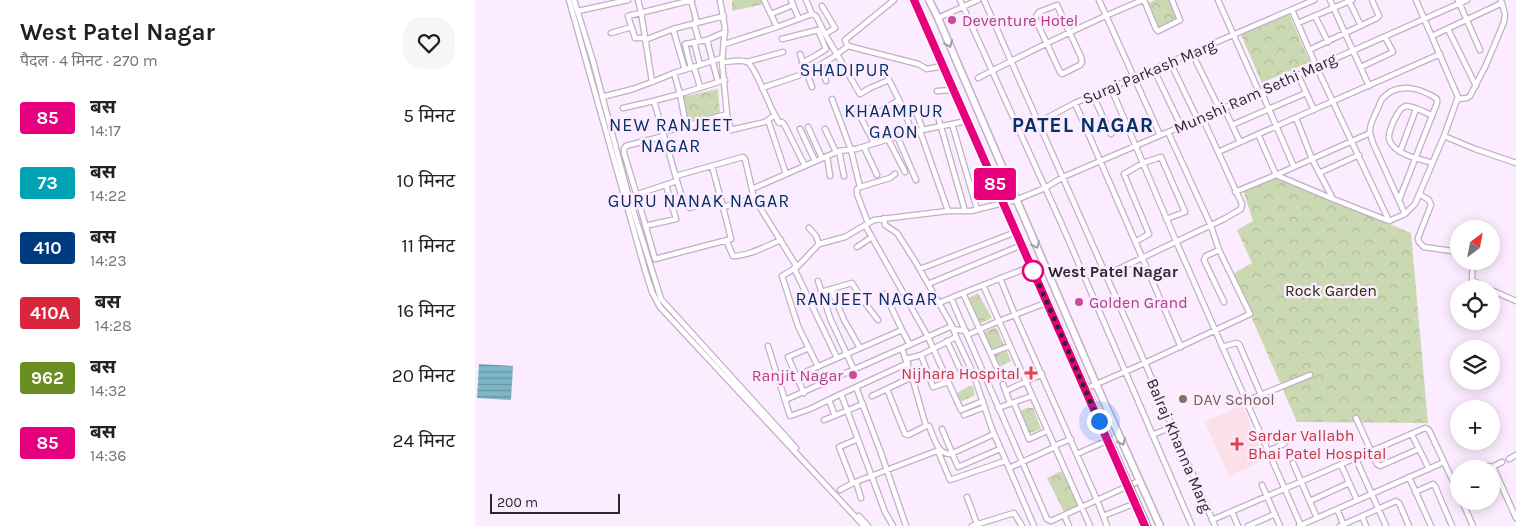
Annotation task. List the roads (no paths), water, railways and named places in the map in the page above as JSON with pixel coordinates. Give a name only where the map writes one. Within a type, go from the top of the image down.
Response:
[{"type":"main road","points":[[913,0],[1145,526]]},
{"type":"main road","points":[[929,0],[1159,526]]},
{"type":"street","points":[[569,0],[655,300],[665,314],[864,526]]},
{"type":"street","points":[[574,0],[627,194],[661,299],[869,526]]},
{"type":"street","points":[[577,11],[628,0]]},
{"type":"street","points":[[638,0],[642,13],[652,82]]},
{"type":"street","points":[[692,67],[696,42],[695,23],[691,0],[628,16],[635,38],[645,39],[673,29],[695,23],[724,16]]},
{"type":"street","points":[[720,0],[725,32],[722,60],[727,114],[731,130],[767,120],[775,115]]},
{"type":"street","points":[[764,0],[777,27]]},
{"type":"street","points":[[806,0],[812,14],[817,16],[825,34],[860,94],[889,80],[912,132]]},
{"type":"street","points":[[893,0],[845,40],[848,46],[918,64],[927,70],[943,66]]},
{"type":"street","points":[[960,0],[1045,188],[1192,526]]},
{"type":"street","points":[[938,18],[978,0]]},
{"type":"street","name":"Balraj Khanna Marg","points":[[984,0],[1215,526]]},
{"type":"street","points":[[1099,0],[1160,135]]},
{"type":"street","points":[[978,78],[1011,60],[1106,15],[1144,0],[1158,31],[1180,20],[1172,0]]},
{"type":"street","points":[[1218,0],[1277,126],[1294,167]]},
{"type":"street","name":"Suraj Parkash Marg","points":[[1039,122],[1075,103],[1314,0]]},
{"type":"street","points":[[1330,0],[1369,86]]},
{"type":"street","points":[[1309,50],[1379,16],[1372,0]]},
{"type":"street","points":[[1258,134],[1276,175],[1389,221],[1405,214],[1415,204],[1444,136],[1457,99],[1457,94],[1416,0]]},
{"type":"street","name":"Munshi Ram Sethi Marg","points":[[819,244],[845,237],[874,220],[883,218],[965,211],[1017,200],[1045,188],[1063,177],[1222,109],[1467,0]]},
{"type":"street","points":[[1298,24],[1350,1],[1361,26]]},
{"type":"street","points":[[1432,36],[1467,20],[1501,1],[1505,22],[1476,86],[1468,98],[1457,99]]},
{"type":"street","points":[[771,14],[792,2],[799,19]]},
{"type":"street","points":[[1459,2],[1480,50]]},
{"type":"street","points":[[1057,5],[1070,33],[1082,62],[1080,66],[1065,73],[1059,72],[1035,16],[1039,12],[1057,5]]},
{"type":"street","points":[[822,6],[835,28],[825,34]]},
{"type":"street","points":[[1292,10],[1316,66],[1389,221]]},
{"type":"street","points":[[725,44],[812,14]]},
{"type":"street","points":[[1315,16],[1328,42]]},
{"type":"street","points":[[611,33],[632,27]]},
{"type":"street","points":[[673,29],[692,67]]},
{"type":"street","points":[[1448,29],[1476,86]]},
{"type":"street","points":[[782,39],[817,30],[826,49],[821,54],[803,63]]},
{"type":"street","points":[[700,88],[685,44],[707,40],[725,32]]},
{"type":"street","points":[[1361,67],[1393,52],[1385,37]]},
{"type":"street","points":[[707,40],[718,82]]},
{"type":"street","points":[[762,88],[806,73],[848,46]]},
{"type":"street","points":[[602,97],[633,90],[674,73],[712,61],[747,62],[783,52]]},
{"type":"street","points":[[1192,53],[1240,142]]},
{"type":"street","points":[[799,54],[812,87]]},
{"type":"street","points":[[1219,152],[1440,54]]},
{"type":"street","points":[[747,62],[755,72],[779,123],[782,122],[784,124],[805,166]]},
{"type":"street","points":[[1106,275],[1175,241],[1211,226],[1241,209],[1242,204],[1235,192],[1219,152],[1170,62]]},
{"type":"street","points":[[820,65],[826,81]]},
{"type":"street","points":[[1154,70],[1181,126]]},
{"type":"street","points":[[674,73],[686,126]]},
{"type":"street","points":[[1298,75],[1314,110]]},
{"type":"street","points":[[623,108],[680,94],[725,80]]},
{"type":"street","points":[[1399,200],[1437,103],[1435,98],[1410,87],[1395,91],[1381,100],[1369,130],[1373,143],[1405,214]]},
{"type":"street","points":[[1111,88],[1175,241],[1301,526],[1444,462]]},
{"type":"street","points":[[937,91],[953,90]]},
{"type":"street","points":[[1232,125],[1306,93]]},
{"type":"street","points":[[1093,96],[1111,134]]},
{"type":"street","points":[[831,99],[851,150],[860,187]]},
{"type":"street","points":[[874,143],[858,112],[874,107],[878,113],[899,100]]},
{"type":"street","points":[[654,101],[681,194],[688,207],[690,208],[720,198]]},
{"type":"street","points":[[1075,103],[1181,347]]},
{"type":"street","points":[[935,106],[965,211]]},
{"type":"street","points":[[1431,115],[1405,106],[1401,108],[1389,133],[1389,139],[1390,143],[1400,152],[1432,163]]},
{"type":"street","points":[[1400,152],[1416,109]]},
{"type":"street","points":[[915,110],[948,211]]},
{"type":"street","points":[[712,166],[732,238],[655,259],[624,149],[626,146],[727,114]]},
{"type":"street","points":[[1296,118],[1312,159],[1333,199]]},
{"type":"street","points":[[767,120],[786,174]]},
{"type":"street","points":[[753,189],[837,152],[864,147],[912,132],[967,120]]},
{"type":"street","points":[[952,124],[967,169],[977,209]]},
{"type":"street","points":[[808,127],[824,157],[830,176]]},
{"type":"street","points":[[800,129],[815,161]]},
{"type":"street","points":[[825,129],[837,152],[844,176]]},
{"type":"street","points":[[1145,363],[1250,314],[1219,250],[1211,226],[1168,132]]},
{"type":"street","points":[[1235,192],[1370,133]]},
{"type":"street","points":[[897,136],[916,180]]},
{"type":"street","points":[[1444,136],[1516,163]]},
{"type":"street","points":[[889,139],[905,172]]},
{"type":"street","points":[[864,147],[877,175]]},
{"type":"street","points":[[1319,173],[1359,155]]},
{"type":"street","points":[[1135,242],[1149,234],[1124,174],[1161,157],[1185,212],[1166,219]]},
{"type":"street","points":[[637,196],[638,194],[666,185],[677,178],[744,158],[754,198],[781,240],[837,358]]},
{"type":"street","points":[[895,174],[890,178],[858,188],[857,192],[872,237],[928,337],[961,410],[983,402]]},
{"type":"street","points":[[645,226],[676,219],[666,185]]},
{"type":"street","points":[[1419,194],[1429,200],[1431,205],[1418,238],[1421,245],[1450,251]]},
{"type":"street","points":[[723,208],[754,198]]},
{"type":"street","points":[[883,218],[885,225],[897,233],[920,269],[952,328],[973,373],[994,434],[1034,526]]},
{"type":"street","points":[[809,228],[816,236],[819,244],[795,268],[782,276],[798,326],[818,367]]},
{"type":"street","points":[[920,269],[1016,232]]},
{"type":"street","points":[[857,247],[872,237]]},
{"type":"street","points":[[726,240],[733,256],[750,253],[781,240]]},
{"type":"street","points":[[928,284],[1022,245]]},
{"type":"street","points":[[1219,250],[1207,256],[1204,260],[1224,302]]},
{"type":"street","points":[[939,303],[1027,268]]},
{"type":"street","points":[[1000,278],[1107,526]]},
{"type":"street","points":[[818,281],[830,318],[854,370]]},
{"type":"street","points":[[821,292],[852,283],[878,320]]},
{"type":"street","points":[[983,285],[1090,526]]},
{"type":"street","points":[[831,289],[860,348]]},
{"type":"street","points":[[963,293],[999,372]]},
{"type":"street","points":[[885,294],[910,345]]},
{"type":"street","points":[[1500,294],[1516,301]]},
{"type":"street","points":[[951,298],[1051,526]]},
{"type":"street","points":[[785,400],[952,328],[967,333],[1043,304]]},
{"type":"street","points":[[796,376],[902,330]]},
{"type":"street","points":[[768,346],[790,416],[829,400],[956,337]]},
{"type":"street","points":[[947,341],[961,371]]},
{"type":"street","points":[[1222,347],[1236,343],[1239,344],[1261,395]]},
{"type":"street","points":[[991,354],[1010,346]]},
{"type":"street","points":[[803,393],[788,357],[809,348]]},
{"type":"street","points":[[902,349],[913,377],[926,426],[929,426],[950,480],[1005,461]]},
{"type":"street","points":[[921,355],[933,387],[947,382]]},
{"type":"street","name":"Balraj Khanna Marg","points":[[1085,389],[1145,363]]},
{"type":"street","points":[[1005,391],[1042,374]]},
{"type":"street","points":[[1246,401],[1310,375]]},
{"type":"street","points":[[872,396],[913,377]]},
{"type":"street","points":[[1003,384],[1029,439],[1047,430]]},
{"type":"street","points":[[856,387],[905,526]]},
{"type":"street","points":[[887,389],[905,434],[907,435],[926,426]]},
{"type":"street","points":[[841,394],[885,512],[893,526]]},
{"type":"street","points":[[998,408],[1032,396]]},
{"type":"street","points":[[829,400],[835,416]]},
{"type":"street","points":[[825,420],[863,404]]},
{"type":"street","points":[[964,415],[985,408]]},
{"type":"street","points":[[1355,418],[1377,464],[1380,466],[1419,449]]},
{"type":"street","points":[[1152,435],[1172,427]]},
{"type":"street","points":[[1212,520],[1425,428],[1429,430],[1450,476]]},
{"type":"street","points":[[942,430],[958,467],[1000,449]]},
{"type":"street","points":[[939,450],[946,454],[952,453],[994,434]]},
{"type":"street","points":[[1412,435],[1429,468]]},
{"type":"street","points":[[858,439],[839,447],[861,498]]},
{"type":"street","points":[[1009,468],[1071,439]]},
{"type":"street","points":[[1077,454],[1104,442]]},
{"type":"street","points":[[1268,451],[1285,444]]},
{"type":"street","points":[[839,490],[939,450]]},
{"type":"street","points":[[1509,459],[1516,455]]},
{"type":"street","points":[[1356,458],[1386,526]]},
{"type":"street","points":[[1293,463],[1317,518]]},
{"type":"street","points":[[1341,465],[1357,500]]},
{"type":"street","points":[[1409,478],[1431,526]]},
{"type":"street","points":[[1049,521],[1139,481]]},
{"type":"street","points":[[1310,501],[1349,483]]},
{"type":"street","points":[[1415,492],[1433,484],[1452,526]]},
{"type":"street","points":[[1500,484],[1516,518]]},
{"type":"street","points":[[1262,485],[1280,526]]},
{"type":"street","points":[[967,497],[974,525],[1026,508]]},
{"type":"street","points":[[1337,509],[1342,525],[1378,508],[1398,502],[1409,526]]},
{"type":"street","points":[[1103,516],[1131,505]]},
{"type":"street","points":[[1466,510],[1473,526]]},
{"type":"street","points":[[1232,512],[1238,526]]},
{"type":"street","points":[[1014,513],[1021,526]]},
{"type":"street","points":[[1248,526],[1275,514]]},
{"type":"street","points":[[1064,515],[1069,526]]},
{"type":"street","points":[[1361,516],[1366,526]]},
{"type":"water","points":[[479,364],[513,366],[511,400],[477,398]]},
{"type":"waterway","points":[[606,122],[616,157]]},
{"type":"waterway","points":[[648,266],[658,298],[662,304],[745,395]]},
{"type":"railway","points":[[917,0],[1150,526]]},
{"type":"place","name":"Deventure Hotel","points":[[952,20]]},
{"type":"place","name":"West Patel Nagar","points":[[1033,271]]},
{"type":"place","name":"Golden Grand","points":[[1079,302]]},
{"type":"place","name":"Nijhara Hospital","points":[[1031,373]]},
{"type":"place","name":"Ranjit Nagar","points":[[853,375]]},
{"type":"place","name":"DAV School","points":[[1183,399]]},
{"type":"place","name":"Sardar Vallabh Bhai Patel Hospital","points":[[1237,444]]},
{"type":"district","name":"SHADIPUR","points":[[845,70]]},
{"type":"district","name":"KHAAMPUR GAON","points":[[894,121]]},
{"type":"district","name":"PATEL NAGAR","points":[[1083,125]]},
{"type":"district","name":"NEW RANJEET NAGAR","points":[[671,135]]},
{"type":"district","name":"GURU NANAK NAGAR","points":[[699,201]]},
{"type":"district","name":"RANJEET NAGAR","points":[[867,299]]},
{"type":"park label","name":"Rock Garden","points":[[1331,290]]}]
